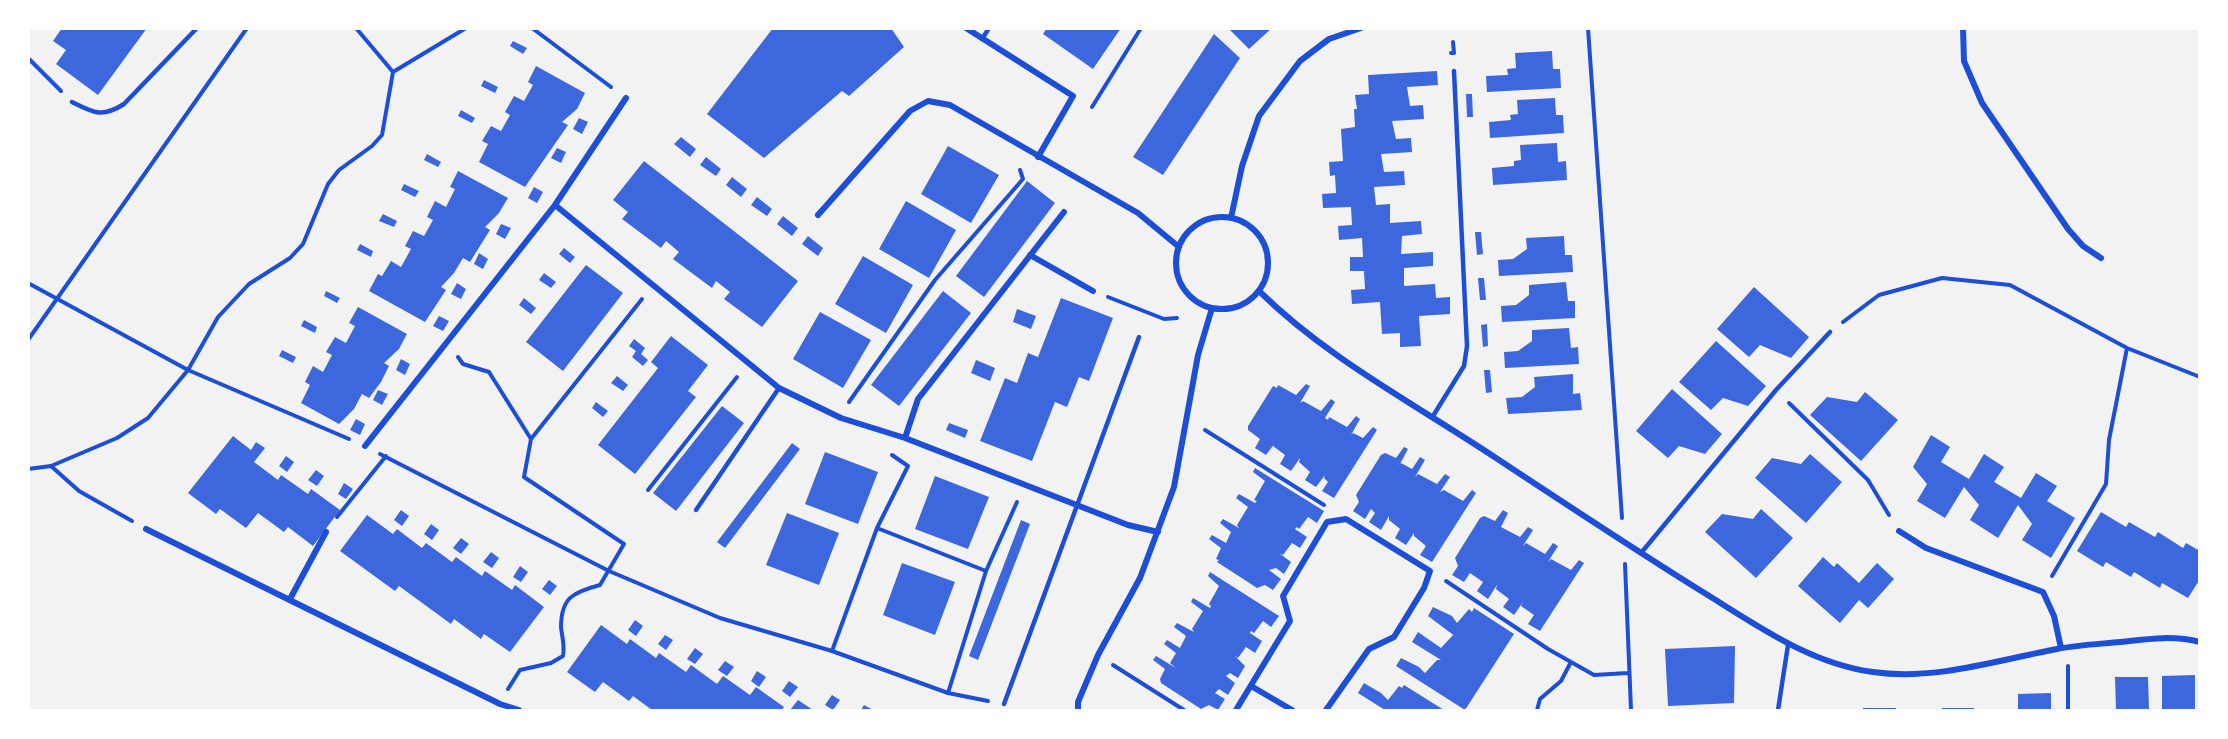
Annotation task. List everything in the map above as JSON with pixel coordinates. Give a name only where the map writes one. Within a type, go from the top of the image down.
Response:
[{"type":"street","points":[[966,28],[1073,96],[1038,157]]},
{"type":"street","points":[[1232,218],[1242,166],[1259,116],[1300,61],[1329,39],[1361,28]]},
{"type":"street","points":[[1963,28],[1964,61],[1982,103],[2068,230],[2083,246],[2101,258]]},
{"type":"street","points":[[365,446],[555,205],[626,98]]},
{"type":"street","points":[[818,215],[910,111],[928,101],[950,105],[1138,213],[1179,247]]},
{"type":"street","points":[[555,205],[779,388],[841,418],[905,438],[1128,525],[1158,532]]},
{"type":"street","points":[[905,438],[918,399],[1064,212]]},
{"type":"street","points":[[1218,218],[1232,218],[1246,225],[1258,235],[1265,248],[1268,264],[1259,291],[1238,306],[1212,308],[1198,303],[1186,292],[1178,278],[1176,262],[1179,247],[1185,236],[1200,223],[1218,218]]},
{"type":"street","points":[[1030,255],[1093,291]]},
{"type":"street","points":[[1259,291],[1288,320],[1346,362],[1788,645],[1826,662],[1874,673],[1913,675],[1963,668],[2061,648],[2165,637],[2199,642]]},
{"type":"street","points":[[1078,711],[1078,702],[1098,655],[1140,578],[1174,487],[1198,355],[1212,308]]},
{"type":"street","points":[[1236,711],[1290,621],[1283,596],[1327,522],[1346,519],[1430,571],[1424,588],[1394,637],[1369,649],[1326,711]]},
{"type":"street","points":[[146,529],[500,704],[519,711]]},
{"type":"street","points":[[1899,531],[1926,548],[2043,592],[2054,616],[2061,648]]},
{"type":"street","points":[[290,599],[326,532]]},
{"type":"street","points":[[1251,686],[1292,711]]},
{"type":"lane","points":[[72,102],[94,112],[110,113],[124,104],[197,28]]},
{"type":"lane","points":[[982,39],[989,28]]},
{"type":"lane","points":[[1433,416],[1464,366],[1467,346],[1454,71]]},
{"type":"lane","points":[[1641,553],[1776,390],[1830,332]]},
{"type":"lane","points":[[1004,704],[1078,507],[1138,337]]},
{"type":"lane","points":[[696,510],[779,388]]},
{"type":"lane","points":[[1778,711],[1788,645]]},
{"type":"path","points":[[28,340],[248,28]]},
{"type":"path","points":[[356,28],[393,72]]},
{"type":"path","points":[[28,469],[51,466],[117,438],[148,418],[188,370],[218,317],[249,284],[290,258],[303,244],[328,184],[382,135],[393,72],[466,28]]},
{"type":"path","points":[[532,28],[626,98]]},
{"type":"path","points":[[1092,107],[1142,28]]},
{"type":"path","points":[[1588,28],[1624,542],[1630,711]]},
{"type":"path","points":[[28,58],[43,76],[72,102]]},
{"type":"path","points":[[1830,332],[1879,295],[1942,278],[2010,285],[2127,348],[2199,377]]},
{"type":"path","points":[[28,283],[188,370],[386,456],[609,571],[720,618],[832,651],[948,693],[1004,704]]},
{"type":"path","points":[[500,704],[520,670],[551,663],[563,656],[566,643],[561,628],[564,605],[576,592],[600,585],[624,544],[524,477],[531,439],[653,286]]},
{"type":"path","points":[[1093,291],[1164,319],[1177,318]]},
{"type":"path","points":[[447,342],[463,364],[489,372],[531,439]]},
{"type":"path","points":[[2043,592],[2106,484],[2109,440],[2127,348]]},
{"type":"path","points":[[648,490],[748,362]]},
{"type":"path","points":[[1776,390],[1868,480],[1899,531]]},
{"type":"path","points":[[1205,430],[1346,519]]},
{"type":"path","points":[[326,532],[386,456]]},
{"type":"path","points":[[51,466],[79,491],[146,529]]},
{"type":"path","points":[[948,693],[986,571],[1017,501],[1028,505]]},
{"type":"path","points":[[877,528],[986,571]]},
{"type":"path","points":[[1430,571],[1594,675],[1628,674]]},
{"type":"path","points":[[2061,648],[2068,667],[2068,711]]},
{"type":"path","points":[[1098,655],[1184,711]]},
{"type":"path","points":[[1537,711],[1540,699],[1561,681],[1571,662]]},
{"type":"building","points":[[62,28],[147,28],[98,95],[56,64],[66,50],[53,41]]},
{"type":"building","points":[[773,28],[891,28],[904,47],[849,96],[842,91],[764,158],[707,114]]},
{"type":"building","points":[[1047,28],[1121,28],[1093,69],[1043,34]]},
{"type":"building","points":[[1228,28],[1272,28],[1249,49]]},
{"type":"building","points":[[1214,34],[1240,58],[1163,175],[1133,157]]},
{"type":"building","points":[[513,41],[527,48],[523,54],[510,46]]},
{"type":"building","points":[[1552,51],[1553,69],[1560,69],[1561,88],[1487,92],[1486,76],[1508,75],[1507,69],[1516,68],[1515,53]]},
{"type":"building","points":[[536,66],[585,93],[577,109],[562,122],[568,125],[525,187],[479,162],[488,144],[482,141],[491,126],[501,131],[510,115],[505,112],[514,96],[524,101],[533,85],[528,82]]},
{"type":"building","points":[[1437,71],[1438,85],[1407,87],[1410,106],[1423,105],[1424,119],[1392,121],[1396,139],[1411,138],[1412,152],[1381,154],[1384,172],[1404,171],[1405,185],[1374,187],[1376,205],[1390,204],[1390,223],[1421,221],[1422,234],[1402,236],[1401,254],[1433,252],[1433,266],[1404,268],[1404,286],[1435,284],[1436,298],[1450,297],[1450,314],[1419,316],[1421,346],[1400,347],[1400,333],[1382,334],[1380,302],[1352,304],[1351,290],[1365,289],[1364,271],[1350,271],[1350,257],[1363,257],[1362,238],[1339,240],[1338,226],[1352,225],[1351,207],[1323,208],[1322,194],[1336,193],[1335,175],[1330,176],[1329,162],[1343,161],[1341,129],[1355,127],[1354,109],[1357,109],[1355,95],[1369,94],[1368,75]]},
{"type":"building","points":[[484,80],[498,87],[495,93],[481,86]]},
{"type":"building","points":[[1466,94],[1472,94],[1473,117],[1467,117]]},
{"type":"building","points":[[1555,98],[1556,115],[1563,115],[1564,133],[1490,138],[1489,122],[1511,120],[1510,115],[1518,114],[1517,100]]},
{"type":"building","points":[[461,110],[475,118],[472,123],[458,116]]},
{"type":"building","points":[[579,118],[588,122],[582,134],[573,129]]},
{"type":"building","points":[[681,137],[696,149],[690,157],[674,144]]},
{"type":"building","points":[[1557,143],[1558,162],[1566,161],[1567,180],[1493,185],[1492,168],[1514,166],[1514,161],[1521,160],[1520,145]]},
{"type":"building","points":[[948,146],[999,175],[971,223],[921,194]]},
{"type":"building","points":[[557,148],[566,152],[561,163],[551,158]]},
{"type":"building","points":[[427,154],[441,162],[438,167],[424,160]]},
{"type":"building","points":[[706,157],[721,169],[716,176],[700,165]]},
{"type":"building","points":[[644,161],[798,281],[762,327],[724,299],[730,292],[716,281],[712,288],[673,259],[679,252],[666,241],[661,248],[622,219],[628,212],[613,200]]},
{"type":"building","points":[[458,171],[508,198],[499,213],[485,227],[490,230],[470,262],[463,258],[454,273],[441,287],[446,290],[425,322],[369,291],[378,274],[382,276],[391,261],[401,267],[411,249],[405,246],[413,231],[424,236],[433,220],[427,217],[435,201],[446,207],[455,189],[450,187]]},
{"type":"building","points":[[732,177],[747,189],[741,197],[726,185]]},
{"type":"building","points":[[1027,181],[1055,203],[984,297],[956,276]]},
{"type":"building","points":[[404,184],[419,191],[415,197],[401,190]]},
{"type":"building","points":[[534,187],[543,192],[537,203],[528,198]]},
{"type":"building","points":[[757,197],[772,209],[767,216],[751,205]]},
{"type":"building","points":[[906,201],[956,230],[929,278],[879,249]]},
{"type":"building","points":[[383,214],[397,221],[394,227],[379,221]]},
{"type":"building","points":[[783,216],[798,228],[792,236],[777,224]]},
{"type":"building","points":[[501,224],[511,228],[505,239],[496,234]]},
{"type":"building","points":[[1475,232],[1481,232],[1483,254],[1477,255]]},
{"type":"building","points":[[808,236],[823,248],[818,256],[802,244]]},
{"type":"building","points":[[1564,236],[1565,255],[1572,255],[1573,272],[1499,276],[1498,260],[1513,259],[1527,249],[1526,238]]},
{"type":"building","points":[[360,244],[373,251],[371,257],[357,250]]},
{"type":"building","points":[[564,248],[575,257],[570,263],[559,254]]},
{"type":"building","points":[[479,253],[488,259],[483,269],[474,264]]},
{"type":"building","points":[[863,256],[913,285],[886,333],[835,304]]},
{"type":"building","points":[[586,265],[623,293],[563,371],[526,342]]},
{"type":"building","points":[[544,273],[556,282],[551,288],[539,280]]},
{"type":"building","points":[[1478,278],[1484,278],[1486,300],[1480,300]]},
{"type":"building","points":[[1566,282],[1568,301],[1575,301],[1575,318],[1502,322],[1501,306],[1516,305],[1529,295],[1529,285]]},
{"type":"building","points":[[457,283],[466,289],[461,299],[451,294]]},
{"type":"building","points":[[1754,287],[1809,337],[1791,358],[1760,345],[1749,357],[1717,329]]},
{"type":"building","points":[[326,291],[340,298],[337,303],[324,296]]},
{"type":"building","points":[[943,291],[971,313],[899,406],[871,385]]},
{"type":"building","points":[[524,298],[536,308],[531,314],[519,305]]},
{"type":"building","points":[[1061,298],[1113,318],[1089,381],[1079,377],[1067,407],[1055,402],[1032,461],[980,441],[1005,378],[1017,383],[1028,353],[1038,357]]},
{"type":"building","points":[[358,307],[407,334],[399,349],[384,363],[389,366],[369,398],[362,394],[354,409],[339,424],[301,403],[310,385],[305,382],[313,366],[323,372],[332,355],[326,352],[335,337],[346,343],[355,326],[349,323]]},
{"type":"building","points":[[1017,309],[1036,316],[1031,329],[1013,322]]},
{"type":"building","points":[[820,312],[871,340],[843,388],[793,359]]},
{"type":"building","points":[[439,316],[449,321],[443,331],[433,326]]},
{"type":"building","points":[[304,320],[317,327],[315,333],[301,326]]},
{"type":"building","points":[[1487,324],[1488,346],[1483,347],[1481,325]]},
{"type":"building","points":[[1569,328],[1571,348],[1578,347],[1579,364],[1505,368],[1504,352],[1518,351],[1532,341],[1532,330]]},
{"type":"building","points":[[671,336],[708,365],[688,391],[696,397],[635,474],[598,445],[658,368],[651,362]]},
{"type":"building","points":[[634,339],[645,348],[641,354],[648,360],[643,366],[632,357],[636,351],[629,346]]},
{"type":"building","points":[[1716,341],[1766,386],[1748,406],[1723,398],[1711,410],[1679,382]]},
{"type":"building","points":[[282,350],[296,357],[293,363],[279,356]]},
{"type":"building","points":[[401,359],[410,364],[405,375],[396,370]]},
{"type":"building","points":[[976,360],[995,368],[990,381],[971,373]]},
{"type":"building","points":[[1484,370],[1490,370],[1492,392],[1486,393]]},
{"type":"building","points":[[1573,374],[1573,394],[1580,393],[1582,410],[1508,414],[1506,398],[1522,397],[1535,387],[1534,377]]},
{"type":"building","points":[[617,376],[628,385],[623,391],[611,383]]},
{"type":"building","points":[[1306,384],[1310,386],[1300,403],[1303,401],[1321,411],[1331,399],[1335,402],[1325,418],[1328,420],[1329,417],[1347,427],[1356,416],[1360,419],[1351,435],[1353,433],[1363,438],[1373,427],[1377,430],[1334,498],[1322,491],[1328,482],[1324,478],[1325,475],[1316,487],[1305,480],[1310,472],[1299,462],[1300,458],[1291,471],[1280,464],[1285,455],[1273,446],[1275,443],[1266,455],[1255,448],[1260,439],[1248,430],[1248,426],[1273,386],[1277,388],[1278,385],[1296,395]]},
{"type":"building","points":[[1672,389],[1722,434],[1705,454],[1679,446],[1668,458],[1636,431]]},
{"type":"building","points":[[378,390],[388,394],[382,405],[373,400]]},
{"type":"building","points":[[1865,392],[1898,420],[1861,461],[1810,415],[1827,397],[1857,402]]},
{"type":"building","points":[[596,402],[608,411],[603,417],[592,408]]},
{"type":"building","points":[[722,406],[744,423],[676,511],[653,493]]},
{"type":"building","points":[[356,419],[365,424],[360,435],[350,430]]},
{"type":"building","points":[[949,423],[968,430],[965,438],[946,430]]},
{"type":"building","points":[[1931,435],[1950,447],[1941,462],[1969,479],[1984,454],[2004,467],[1994,482],[2021,498],[2036,473],[2057,486],[2047,501],[2075,518],[2051,558],[2022,540],[2032,524],[2018,505],[1998,538],[1970,520],[1979,505],[1964,487],[1945,518],[1917,501],[1927,484],[1913,467]]},
{"type":"building","points":[[233,436],[251,450],[256,442],[265,448],[254,462],[278,480],[281,475],[308,494],[311,489],[340,510],[313,546],[288,527],[284,532],[258,513],[246,528],[220,509],[216,514],[188,493]]},
{"type":"building","points":[[792,443],[800,449],[725,548],[717,542]]},
{"type":"building","points":[[1404,447],[1408,449],[1399,466],[1401,463],[1412,469],[1420,457],[1425,460],[1415,477],[1418,474],[1437,484],[1445,474],[1450,477],[1440,492],[1444,490],[1463,501],[1472,490],[1476,493],[1432,562],[1420,555],[1426,546],[1414,536],[1414,533],[1406,545],[1395,538],[1400,529],[1389,520],[1389,516],[1381,530],[1369,522],[1375,513],[1371,509],[1365,519],[1353,511],[1359,502],[1356,495],[1381,455],[1385,453],[1396,458]]},
{"type":"building","points":[[825,452],[878,472],[858,524],[805,504]]},
{"type":"building","points":[[1810,454],[1842,482],[1806,523],[1755,478],[1772,458],[1801,464]]},
{"type":"building","points":[[286,456],[294,462],[287,472],[279,466]]},
{"type":"building","points":[[1255,468],[1324,511],[1317,523],[1308,517],[1299,529],[1297,527],[1295,529],[1307,537],[1300,548],[1292,543],[1283,555],[1279,553],[1291,562],[1284,574],[1276,568],[1269,570],[1281,579],[1273,590],[1265,585],[1257,588],[1217,562],[1221,548],[1209,539],[1212,535],[1226,543],[1231,532],[1220,523],[1223,519],[1239,528],[1237,525],[1248,507],[1236,498],[1239,494],[1255,503],[1257,501],[1254,500],[1265,481],[1253,472]]},
{"type":"building","points":[[316,470],[324,476],[317,486],[308,480]]},
{"type":"building","points":[[935,476],[989,497],[968,549],[915,529]]},
{"type":"building","points":[[344,483],[353,489],[346,499],[338,494]]},
{"type":"building","points":[[1761,509],[1793,538],[1756,578],[1705,532],[1722,514],[1753,519]]},
{"type":"building","points":[[401,510],[409,516],[402,526],[394,520]]},
{"type":"building","points":[[1503,510],[1508,513],[1501,527],[1520,537],[1528,527],[1533,530],[1523,546],[1526,543],[1545,554],[1553,543],[1558,546],[1548,562],[1551,559],[1571,570],[1579,560],[1584,563],[1540,631],[1528,624],[1534,615],[1521,606],[1523,602],[1514,615],[1503,607],[1509,599],[1496,589],[1497,585],[1488,599],[1477,591],[1483,582],[1470,573],[1464,582],[1452,575],[1458,566],[1455,558],[1480,518],[1484,516],[1495,521]]},
{"type":"building","points":[[2101,512],[2126,527],[2129,522],[2155,537],[2158,532],[2183,548],[2186,543],[2200,551],[2200,579],[2188,598],[2162,583],[2160,588],[2134,572],[2131,577],[2106,562],[2103,567],[2077,551]]},
{"type":"building","points":[[787,513],[839,533],[819,585],[766,565]]},
{"type":"building","points":[[367,515],[393,534],[397,529],[422,548],[426,543],[452,562],[456,557],[482,576],[485,571],[512,590],[515,585],[544,607],[510,652],[484,634],[481,639],[454,619],[451,624],[399,586],[395,591],[340,551]]},
{"type":"building","points":[[1021,520],[1030,524],[978,660],[969,656]]},
{"type":"building","points":[[431,524],[439,530],[432,540],[424,534]]},
{"type":"building","points":[[461,538],[469,544],[461,554],[453,548]]},
{"type":"building","points":[[491,552],[499,558],[492,568],[483,562]]},
{"type":"building","points":[[1823,557],[1834,567],[1837,563],[1859,583],[1877,563],[1894,579],[1868,608],[1859,600],[1840,623],[1798,586]]},
{"type":"building","points":[[902,563],[955,582],[935,635],[883,615]]},
{"type":"building","points":[[520,566],[528,572],[521,582],[513,577]]},
{"type":"building","points":[[1210,572],[1279,616],[1271,627],[1263,621],[1254,633],[1251,631],[1250,633],[1262,641],[1255,653],[1246,647],[1238,658],[1235,656],[1245,666],[1238,678],[1230,673],[1226,676],[1235,683],[1228,695],[1219,689],[1215,693],[1225,699],[1218,710],[1209,705],[1201,709],[1161,683],[1160,679],[1165,669],[1153,660],[1156,656],[1176,668],[1170,663],[1176,653],[1164,644],[1167,640],[1180,648],[1186,636],[1174,627],[1177,623],[1194,632],[1192,629],[1203,611],[1191,602],[1193,598],[1210,608],[1209,604],[1219,586],[1208,576]]},
{"type":"building","points":[[549,580],[557,586],[550,595],[542,589]]},
{"type":"building","points":[[1433,607],[1452,616],[1457,623],[1469,609],[1472,612],[1474,608],[1514,634],[1465,710],[1396,666],[1401,658],[1419,667],[1425,673],[1437,660],[1441,660],[1412,642],[1418,632],[1441,648],[1453,635],[1456,637],[1428,616]]},
{"type":"building","points":[[635,620],[643,626],[636,636],[628,630]]},
{"type":"building","points":[[601,625],[627,644],[630,639],[656,658],[659,653],[686,672],[691,665],[717,684],[723,676],[750,695],[756,687],[784,707],[782,710],[652,710],[633,696],[629,701],[603,682],[595,692],[567,672]]},
{"type":"building","points":[[665,635],[673,640],[666,650],[658,644]]},
{"type":"building","points":[[1735,646],[1734,703],[1668,706],[1665,649]]},
{"type":"building","points":[[695,648],[703,654],[695,664],[687,659]]},
{"type":"building","points":[[725,661],[734,667],[727,676],[718,670]]},
{"type":"building","points":[[757,671],[766,677],[759,687],[751,681]]},
{"type":"building","points":[[2195,675],[2195,710],[2162,710],[2162,676]]},
{"type":"building","points":[[2115,677],[2148,677],[2149,710],[2116,710]]},
{"type":"building","points":[[789,681],[798,687],[790,697],[782,691]]},
{"type":"building","points":[[1364,683],[1388,700],[1399,686],[1402,688],[1404,685],[1444,710],[1385,710],[1358,693]]},
{"type":"building","points":[[2051,693],[2051,710],[2018,710],[2018,694]]},
{"type":"building","points":[[832,695],[840,700],[833,710],[825,705]]},
{"type":"building","points":[[798,700],[813,710],[790,710]]},
{"type":"building","points":[[864,705],[873,710],[861,710]]},
{"type":"building","points":[[1863,708],[1896,708],[1896,710],[1863,710]]},
{"type":"building","points":[[1942,708],[1974,708],[1974,710],[1942,710]]}]
